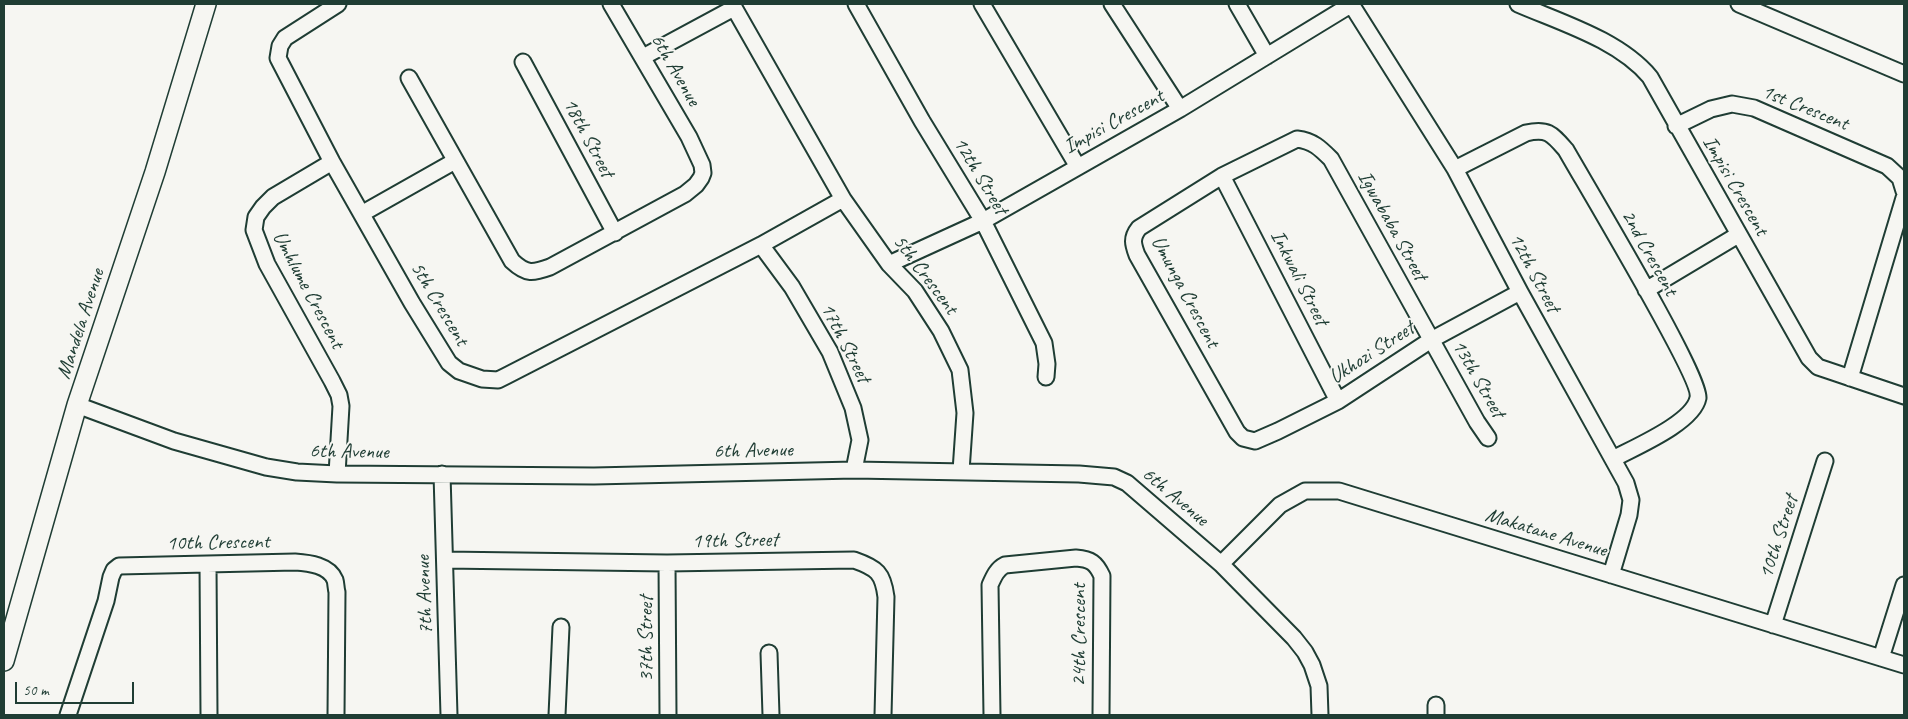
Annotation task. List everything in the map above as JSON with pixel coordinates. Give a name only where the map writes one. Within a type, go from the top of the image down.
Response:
[{"type":"street","name":"Mandela Avenue","points":[[4,661],[78,405],[152,182],[206,4]]},
{"type":"street","name":"5th Crescent","points":[[338,4],[286,38],[277,52],[282,68],[332,162],[363,213],[412,303],[449,363],[469,376],[490,380],[506,376],[761,245],[843,199]]},
{"type":"street","name":"6th Avenue","points":[[409,78],[512,262],[527,272],[536,272],[550,267],[685,194],[696,186],[703,173],[702,164],[689,137],[611,4]]},
{"type":"street","name":"12th Street","points":[[856,4],[922,121],[983,221],[1044,343],[1047,364],[1046,377]]},
{"type":"street","points":[[982,4],[1078,166]]},
{"type":"street","points":[[1112,4],[1180,109]]},
{"type":"street","points":[[1238,4],[1267,56]]},
{"type":"street","name":"12th Street","points":[[1352,4],[1455,169],[1520,292],[1626,483],[1630,500],[1626,530],[1611,575]]},
{"type":"street","name":"Impisi Crescent","points":[[889,264],[983,221],[1180,109],[1352,4]]},
{"type":"street","name":"Impisi Crescent","points":[[1518,4],[1602,41],[1638,64],[1650,77],[1676,126],[1809,358],[1818,367],[1904,396]]},
{"type":"street","points":[[1739,4],[1904,74]]},
{"type":"street","name":"5th Crescent","points":[[733,6],[843,199],[889,264],[916,291],[941,331],[960,370],[965,413],[961,471]]},
{"type":"street","points":[[643,57],[733,6]]},
{"type":"street","name":"18th Street","points":[[523,62],[615,233]]},
{"type":"street","name":"1st Crescent","points":[[1676,126],[1711,109],[1732,104],[1754,108],[1887,166],[1900,178],[1904,191]]},
{"type":"street","name":"2nd Crescent","points":[[1455,169],[1526,133],[1537,130],[1553,135],[1566,150],[1646,290],[1693,378],[1698,396],[1695,406],[1680,422],[1613,459]]},
{"type":"street","name":"Umunga Crescent","points":[[1243,438],[1237,432],[1133,244],[1133,236],[1139,228],[1222,176],[1297,139],[1307,140]]},
{"type":"street","name":"Igwababa Street","points":[[1307,140],[1319,146],[1331,159],[1431,340]]},
{"type":"street","points":[[363,213],[455,161]]},
{"type":"street","name":"Umhlume Crescent","points":[[332,162],[273,197],[256,217],[254,230],[267,264],[339,395],[340,419],[336,474]]},
{"type":"street","name":"Inkwali Street","points":[[1222,176],[1338,401]]},
{"type":"street","points":[[1850,378],[1904,198]]},
{"type":"street","points":[[1646,290],[1738,235]]},
{"type":"street","name":"17th Street","points":[[761,245],[792,287],[830,352],[853,408],[860,440],[854,470]]},
{"type":"street","name":"Ukhozi Street","points":[[1243,438],[1255,441],[1278,432],[1338,401],[1431,340],[1520,292]]},
{"type":"street","name":"13th Street","points":[[1431,340],[1476,422],[1488,438]]},
{"type":"street","name":"6th Avenue","points":[[78,405],[174,441],[266,467],[297,472],[594,476],[854,470],[1079,474],[1114,477],[1127,483],[1144,496],[1220,564],[1294,638],[1312,665],[1318,686],[1320,715]]},
{"type":"street","name":"10th Street","points":[[1773,625],[1825,461]]},
{"type":"street","name":"7th Avenue","points":[[442,474],[449,715]]},
{"type":"street","name":"Makatane Avenue","points":[[1220,564],[1280,505],[1305,491],[1338,491],[1904,665]]},
{"type":"street","name":"24th Crescent","points":[[992,715],[990,585],[994,576],[1005,565],[1076,558],[1088,559],[1097,565],[1102,576],[1100,715]]},
{"type":"street","name":"19th Street","points":[[445,560],[667,563],[854,560],[868,565],[878,572],[884,582],[886,597],[883,715]]},
{"type":"street","name":"10th Crescent","points":[[68,715],[101,618],[114,570],[119,566],[306,563],[324,569],[335,579],[337,592],[336,715]]},
{"type":"street","name":"37th Street","points":[[667,563],[668,715]]},
{"type":"street","points":[[208,564],[209,715]]},
{"type":"street","points":[[1880,658],[1904,585]]},
{"type":"street","points":[[557,715],[561,627]]},
{"type":"street","points":[[769,653],[770,715]]}]
